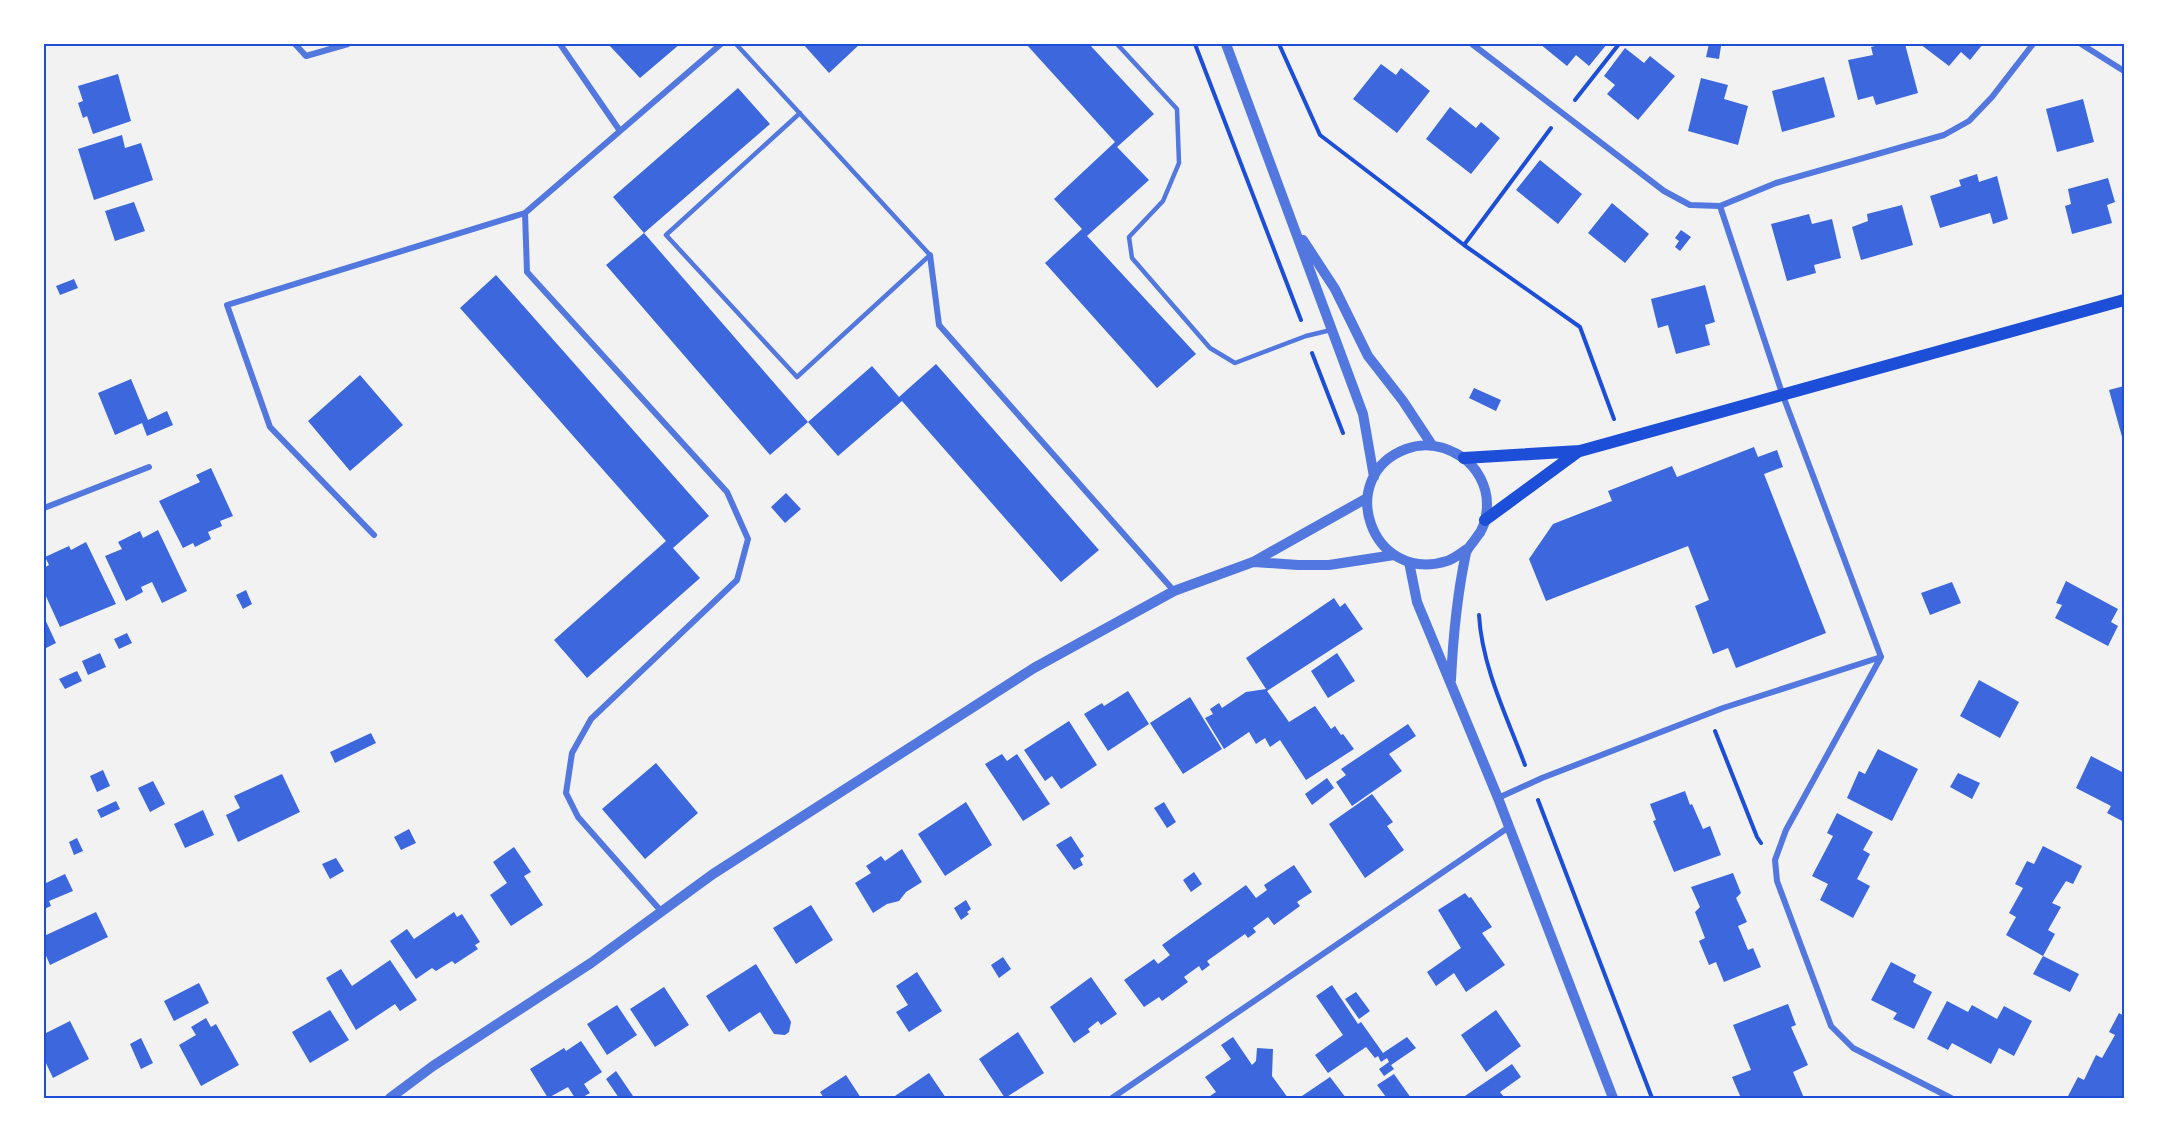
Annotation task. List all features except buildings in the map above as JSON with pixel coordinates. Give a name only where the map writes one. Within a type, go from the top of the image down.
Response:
[{"type":"main road","points":[[1464,458],[1580,451],[1782,393],[2124,300]]},
{"type":"main road","points":[[1485,520],[1580,451]]},
{"type":"street","points":[[295,44],[306,56],[348,44]]},
{"type":"street","points":[[560,44],[620,131]]},
{"type":"street","points":[[374,535],[270,427],[226,305],[525,213],[721,44]]},
{"type":"street","points":[[1226,44],[1363,414],[1374,477]]},
{"type":"street","points":[[1472,44],[1664,191],[1690,205],[1720,206],[1776,183],[1944,135],[1969,121],[1992,97],[2033,44]]},
{"type":"street","points":[[2081,44],[2124,71]]},
{"type":"street","points":[[1720,206],[1782,393],[1881,657],[1786,830],[1775,860],[1777,881],[1831,1026],[1853,1048],[1951,1098]]},
{"type":"street","points":[[525,213],[527,272],[727,492],[748,539],[737,580],[591,719],[572,753],[566,793],[578,817],[661,911]]},
{"type":"street","points":[[1293,224],[1335,289],[1368,356],[1403,401],[1432,445]]},
{"type":"street","points":[[930,255],[939,325],[1174,591]]},
{"type":"street","points":[[1432,445],[1448,449],[1464,458],[1476,470],[1484,485],[1487,502],[1485,520],[1478,536],[1467,549],[1450,561],[1430,565],[1409,562],[1394,555],[1372,530],[1367,515],[1367,498],[1374,477],[1384,462],[1398,452],[1414,446],[1432,445]]},
{"type":"street","points":[[44,508],[149,467]]},
{"type":"street","points":[[390,1098],[433,1066],[591,963],[713,874],[1034,668],[1174,591],[1253,562],[1367,498]]},
{"type":"street","points":[[1450,684],[1454,628],[1467,549]]},
{"type":"street","points":[[1253,562],[1298,566],[1329,565],[1394,555]]},
{"type":"street","points":[[1409,562],[1417,602],[1498,798],[1613,1098]]},
{"type":"street","points":[[1498,798],[1708,714],[1881,657]]},
{"type":"street","points":[[1112,1098],[1509,827]]},
{"type":"lane","points":[[736,44],[800,113],[930,255],[797,377],[666,235],[800,113]]},
{"type":"lane","points":[[1118,44],[1177,109],[1179,163],[1163,201],[1129,237],[1132,258],[1210,348],[1235,363],[1306,336],[1331,330]]},
{"type":"path","points":[[1195,44],[1343,433],[1349,442]]},
{"type":"path","points":[[1279,44],[1320,135],[1464,245],[1580,327],[1622,439]]},
{"type":"path","points":[[1464,245],[1549,133],[1560,112],[1578,97],[1619,44]]},
{"type":"path","points":[[1479,606],[1480,628],[1490,671],[1652,1098]]},
{"type":"path","points":[[1708,714],[1757,837],[1775,860]]}]
